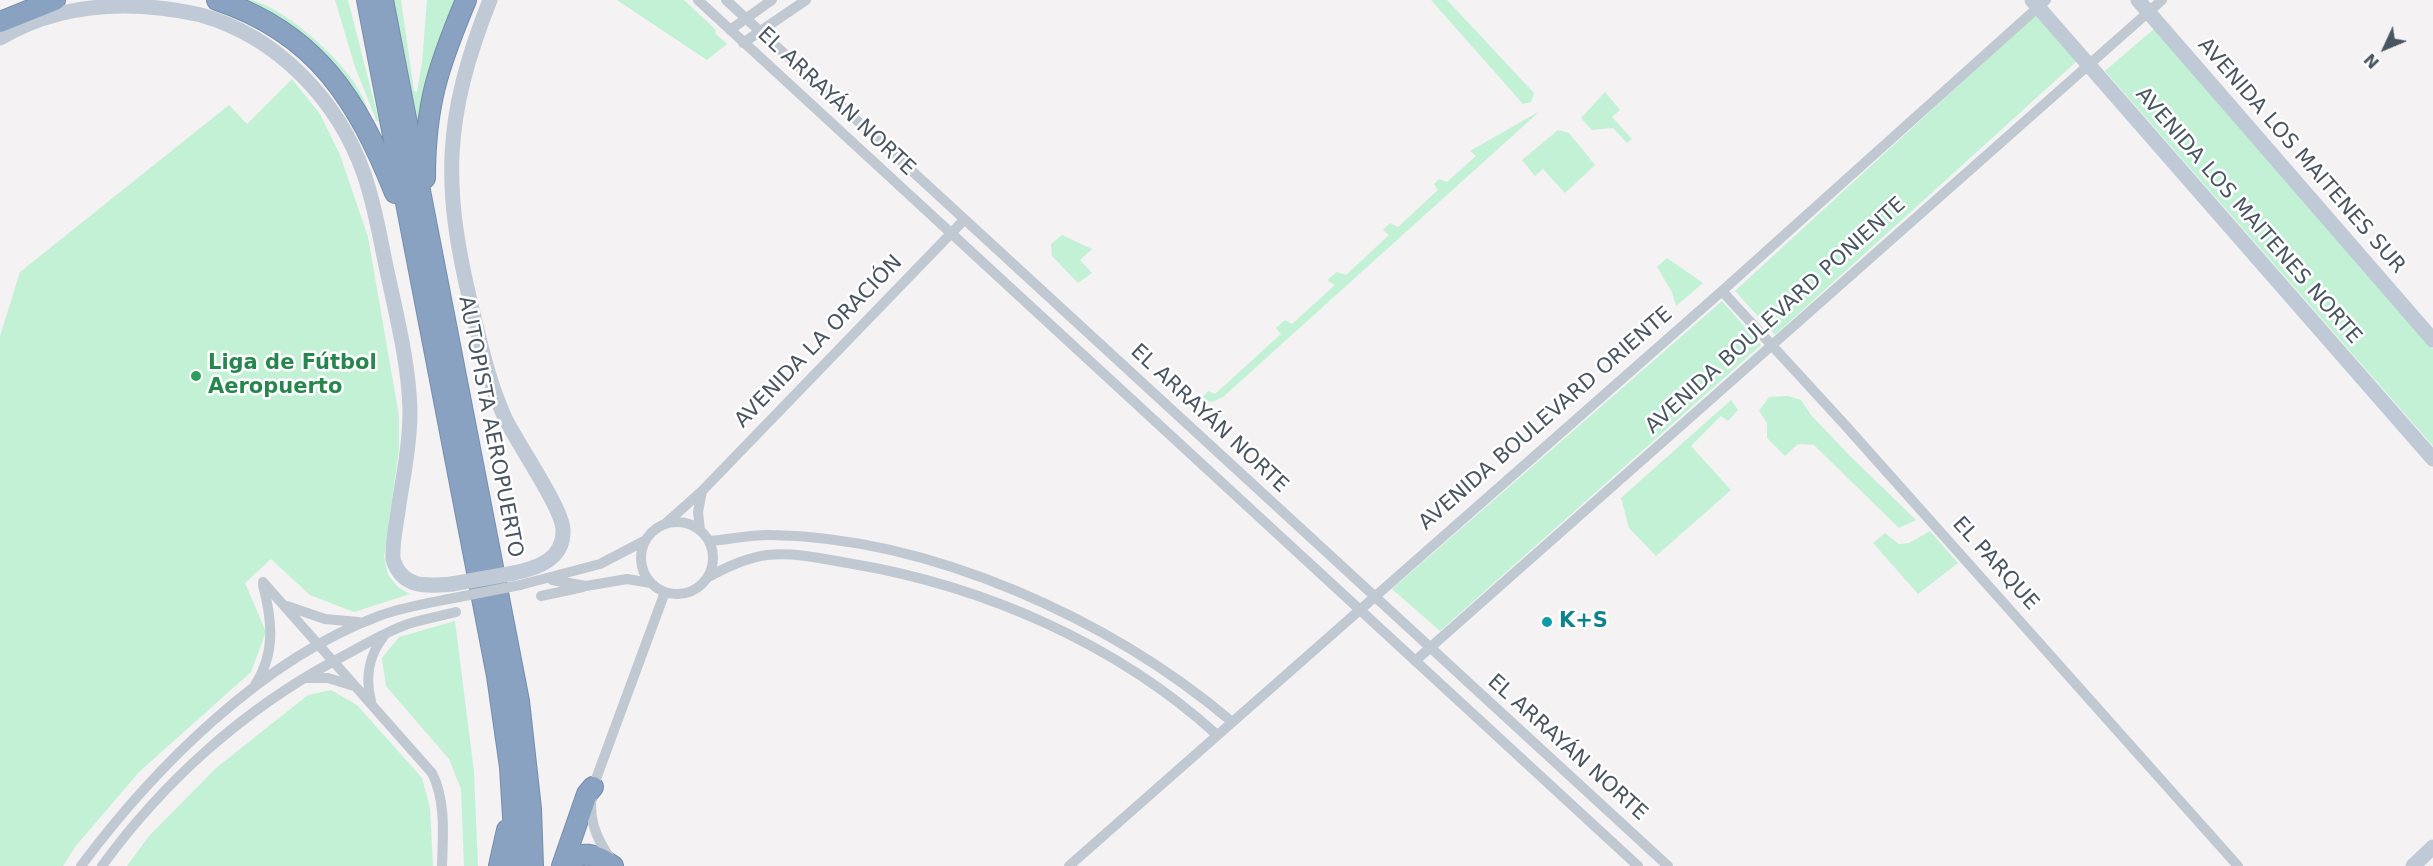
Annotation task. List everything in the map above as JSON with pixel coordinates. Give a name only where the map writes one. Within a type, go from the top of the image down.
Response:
[{"type":"highway","points":[[0,14],[20,0]]},
{"type":"highway","points":[[0,22],[55,0]]},
{"type":"highway","points":[[217,0],[240,8],[277,28],[311,54],[329,73],[355,106],[418,226]]},
{"type":"highway","name":"AUTOPISTA AEROPUERTO","points":[[367,0],[418,226],[519,701],[530,799],[533,866]]},
{"type":"highway","name":"AUTOPISTA AEROPUERTO","points":[[383,0],[418,226],[499,684],[513,801],[516,866]]},
{"type":"highway","points":[[418,226],[428,113],[441,63],[466,0]]},
{"type":"highway","points":[[563,866],[587,795],[593,787]]},
{"type":"highway","points":[[499,866],[513,801]]},
{"type":"highway","points":[[563,866],[574,857],[587,854],[598,856],[614,866]]},
{"type":"street","points":[[490,0],[468,60],[453,123],[450,176],[454,220],[468,291],[492,385],[515,439],[557,509],[563,532],[558,550],[547,562],[517,579]]},
{"type":"street","name":"EL ARRAYÁN NORTE","points":[[698,0],[1638,866]]},
{"type":"street","name":"EL ARRAYÁN NORTE","points":[[726,0],[1429,649],[1668,866]]},
{"type":"street","points":[[730,30],[772,0]]},
{"type":"street","points":[[743,43],[806,0]]},
{"type":"street","name":"AVENIDA LOS MAITENES SUR","points":[[2138,0],[2433,340]]},
{"type":"street","name":"AVENIDA BOULEVARD PONIENTE","points":[[1415,661],[2162,0]]},
{"type":"street","name":"AVENIDA LOS MAITENES NORTE","points":[[2039,2],[2088,64],[2433,459]]},
{"type":"street","name":"AVENIDA BOULEVARD ORIENTE","points":[[1070,866],[1231,721],[1722,291],[2039,2]]},
{"type":"street","points":[[0,38],[40,19],[81,8],[132,3],[170,8],[207,16],[250,36],[289,64],[316,90],[341,125],[365,176],[402,347],[410,407],[409,436],[393,558],[399,571],[414,584],[453,591]]},
{"type":"street","name":"AVENIDA LA ORACIÓN","points":[[665,524],[702,491],[964,220]]},
{"type":"street","name":"EL PARQUE","points":[[1722,291],[2160,776],[2238,866]]},
{"type":"street","points":[[700,530],[698,508],[702,491]]},
{"type":"street","points":[[537,581],[600,564],[646,540],[665,524],[684,523],[700,530],[709,541],[713,560],[707,578]]},
{"type":"street","points":[[709,541],[772,535],[831,541],[890,552],[976,576],[1051,606],[1119,641],[1168,673],[1231,721]]},
{"type":"street","points":[[646,540],[641,555],[642,565],[651,583]]},
{"type":"street","points":[[541,596],[627,579],[651,583],[665,592],[676,594],[690,592],[707,578],[749,559],[788,555],[863,565],[948,586],[1024,614],[1099,652],[1155,686],[1216,735]]},
{"type":"street","points":[[81,866],[127,807],[165,766],[251,690],[319,644],[364,622],[453,591],[517,579],[560,580],[586,586]]},
{"type":"street","points":[[251,690],[264,669],[271,637],[271,615],[262,582],[428,766],[437,781],[442,808],[442,866]]},
{"type":"street","points":[[614,866],[594,832],[591,816],[593,787],[665,592]]},
{"type":"street","points":[[284,604],[336,622],[364,622]]},
{"type":"street","points":[[102,866],[144,814],[203,754],[244,719],[302,677],[408,624],[456,612]]},
{"type":"street","points":[[371,703],[368,680],[370,663],[386,634]]},
{"type":"street","points":[[302,677],[328,678],[356,686]]},
{"type":"street","points":[[2413,866],[2433,848]]},
{"type":"green space","points":[[232,0],[251,0],[267,6],[305,31],[342,67],[356,86],[366,104],[369,120],[359,104]]},
{"type":"green space","points":[[335,0],[348,0],[379,121],[377,122],[355,67]]},
{"type":"green space","points":[[388,0],[401,0],[414,91],[417,92],[422,63],[427,0],[459,0],[429,76],[416,131]]},
{"type":"green space","points":[[617,0],[684,0],[716,30],[715,33],[727,44],[707,60]]},
{"type":"green space","points":[[1431,0],[1447,0],[1534,93],[1531,102],[1523,104]]},
{"type":"green space","points":[[2036,14],[2077,61],[1775,335],[1735,291]]},
{"type":"green space","points":[[2155,28],[2433,349],[2433,446],[2105,71]]},
{"type":"green space","name":"Liga de Fútbol Aeropuerto","points":[[292,79],[320,114],[340,155],[368,237],[399,416],[399,449],[384,557],[388,575],[398,587],[410,594],[354,612],[310,595],[271,559],[245,583],[266,632],[251,672],[139,772],[75,847],[63,866],[0,866],[0,336],[20,272],[229,105],[247,124]]},
{"type":"green space","points":[[1605,92],[1620,110],[1612,117],[1632,139],[1627,143],[1613,128],[1592,130],[1581,118]]},
{"type":"green space","points":[[1540,111],[1223,397],[1212,402],[1201,399],[1208,391],[1215,394],[1281,334],[1276,328],[1285,320],[1292,324],[1335,285],[1327,280],[1337,272],[1346,275],[1389,235],[1383,230],[1390,223],[1398,227],[1438,190],[1434,184],[1439,179],[1447,182],[1476,156],[1470,151]]},
{"type":"green space","points":[[1558,130],[1569,133],[1595,165],[1565,193],[1543,169],[1535,176],[1522,160]]},
{"type":"green space","points":[[1062,235],[1092,249],[1080,260],[1092,273],[1078,283],[1052,256],[1051,244]]},
{"type":"green space","points":[[1667,258],[1703,283],[1676,306],[1672,292],[1657,267]]},
{"type":"green space","points":[[1722,301],[1761,345],[1440,631],[1392,589]]},
{"type":"green space","points":[[1788,396],[1801,400],[1811,415],[1849,455],[1916,520],[1899,528],[1814,445],[1798,444],[1785,456],[1767,438],[1767,423],[1759,411],[1769,397]]},
{"type":"green space","points":[[1731,400],[1738,410],[1728,421],[1721,416],[1691,446],[1731,490],[1656,556],[1629,528],[1621,498]]},
{"type":"green space","points":[[1930,531],[1958,563],[1918,594],[1873,543],[1885,533],[1899,544],[1909,543]]},
{"type":"green space","points":[[455,621],[474,772],[478,866],[464,866],[461,789],[449,759],[386,686],[382,658],[399,637]]},
{"type":"green space","points":[[331,690],[357,705],[422,778],[430,808],[433,866],[127,866],[149,836],[216,768],[308,695]]},
{"type":"place","name":"Liga de Fútbol Aeropuerto","points":[[196,376]]},
{"type":"place","name":"K+S","points":[[1547,622]]}]
